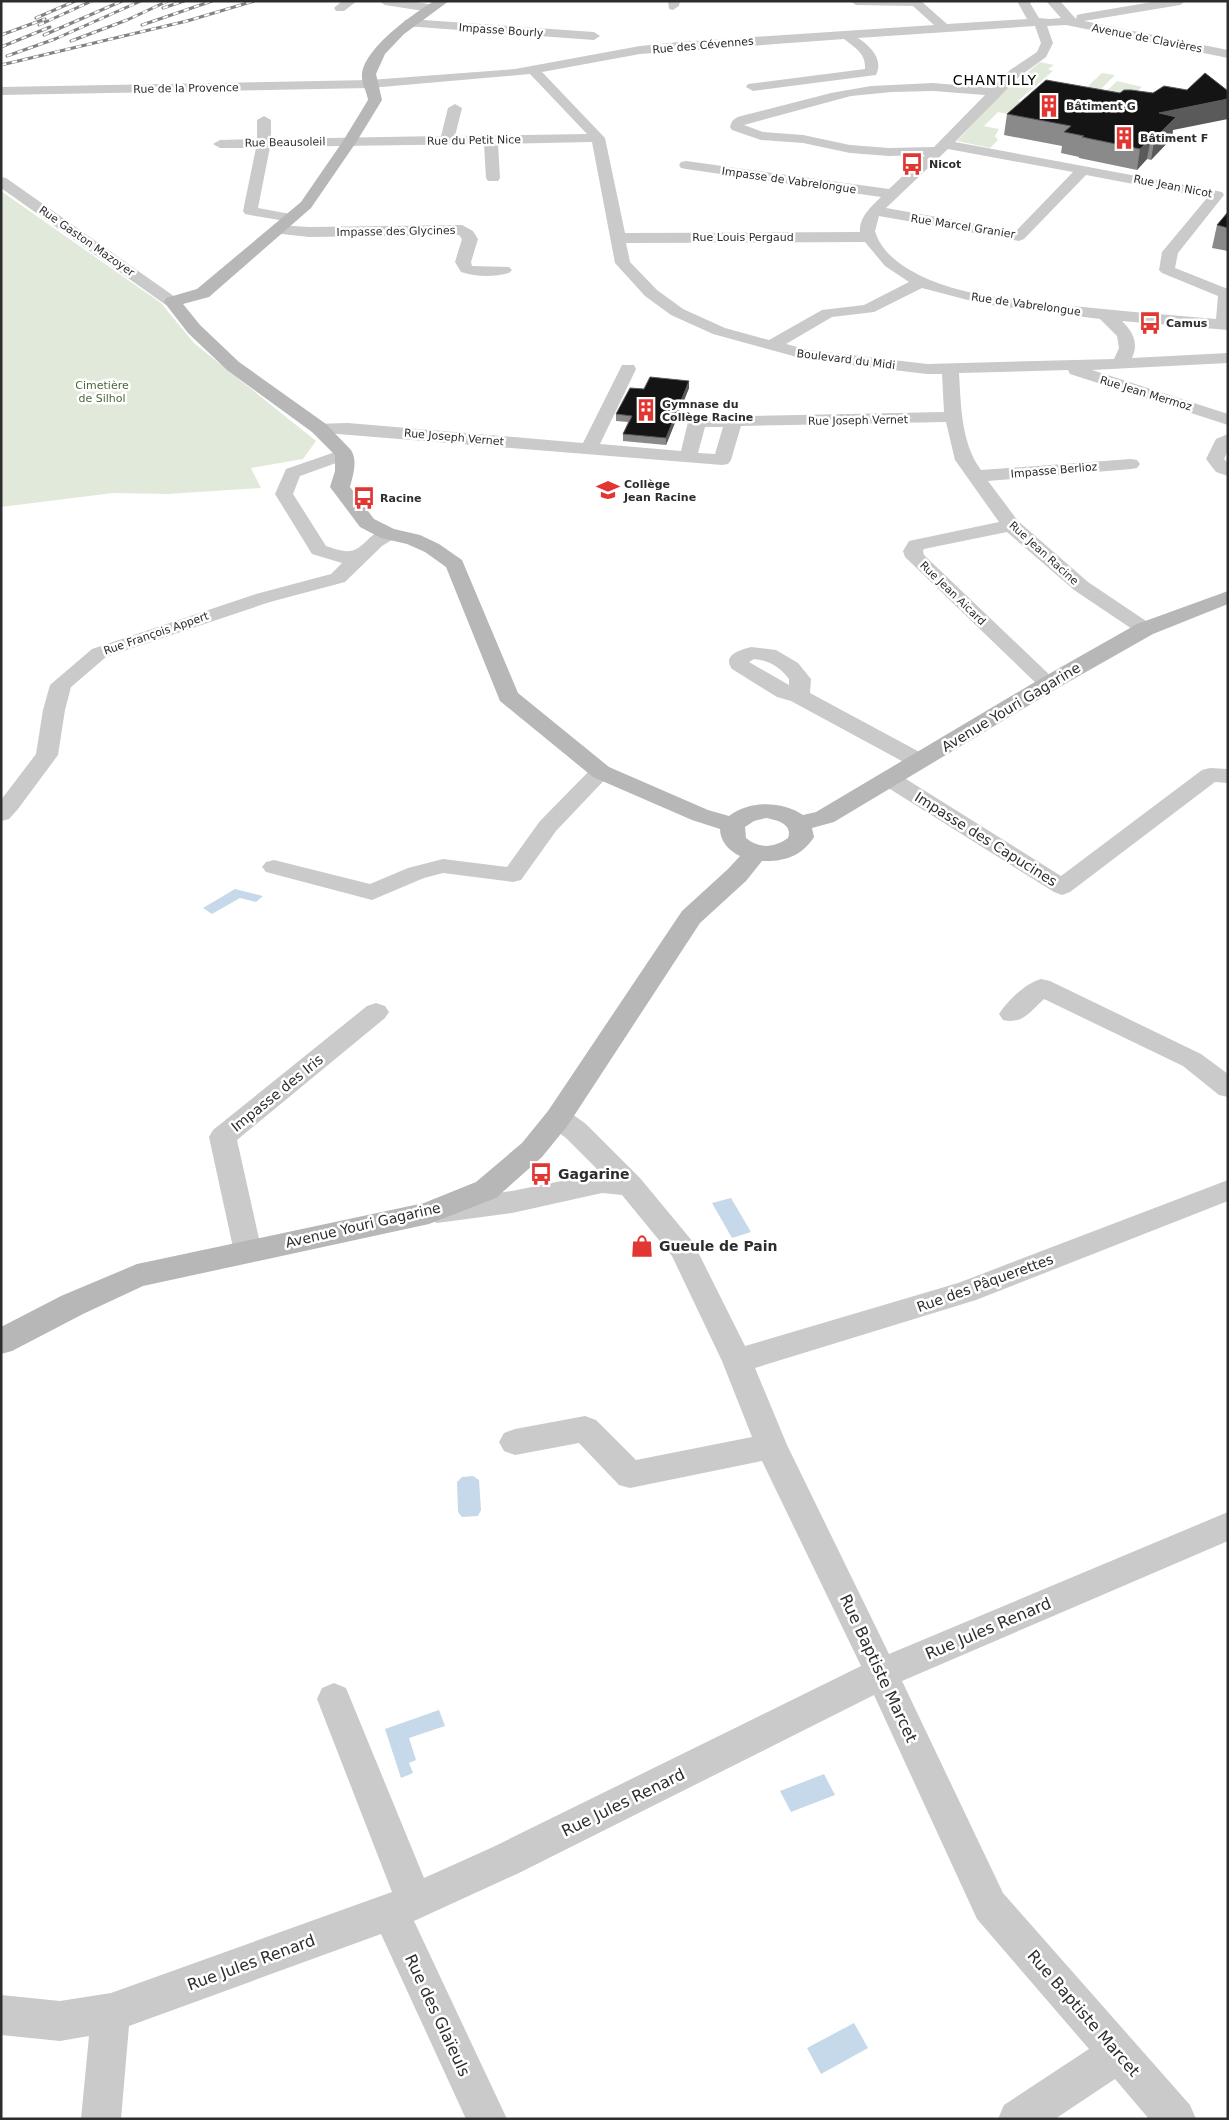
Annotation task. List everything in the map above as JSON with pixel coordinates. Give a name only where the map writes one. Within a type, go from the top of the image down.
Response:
[{"type":"street","points":[[340,8],[351,1]]},
{"type":"street","points":[[385,1],[430,8]]},
{"type":"street","points":[[443,1],[408,23],[378,56],[369,75],[370,84],[375,93],[375,100],[350,141],[306,205],[203,293],[172,302],[194,329],[233,366],[319,428],[344,454],[345,471],[340,487],[367,523],[388,534],[413,539],[432,548],[455,564],[508,696],[602,772],[700,815],[733,825]]},
{"type":"street","points":[[856,1],[916,3],[943,27]]},
{"type":"street","points":[[868,237],[867,223],[875,211],[1015,73],[1042,54],[1047,43],[1040,23],[1031,15],[1024,3],[1026,1]]},
{"type":"street","points":[[1052,1],[1058,6],[1067,20],[1180,1]]},
{"type":"street","name":"Rue des Cévennes","points":[[370,84],[516,73],[640,50],[743,41],[847,36],[943,27],[1067,20]]},
{"type":"street","name":"Avenue de Clavières","points":[[1067,20],[1228,54]]},
{"type":"street","name":"Impasse Bourly","points":[[408,23],[594,36]]},
{"type":"street","points":[[753,87],[871,72],[873,60],[870,55],[847,36]]},
{"type":"street","points":[[532,69],[598,138]]},
{"type":"street","name":"Rue de la Provence","points":[[1,91],[370,84]]},
{"type":"street","points":[[941,147],[889,152],[850,149],[803,139],[761,136],[736,127],[738,122],[750,117],[779,112],[832,96],[901,86],[960,88],[995,92]]},
{"type":"street","points":[[447,140],[455,108]]},
{"type":"street","points":[[264,120],[264,142],[250,210],[291,218]]},
{"type":"street","name":"Rue du Petit Nice","points":[[350,141],[598,138]]},
{"type":"street","name":"Boulevard du Midi","points":[[598,138],[623,263],[651,293],[677,312],[719,331],[808,355],[927,369],[1120,364],[1228,358]]},
{"type":"street","points":[[491,139],[493,178]]},
{"type":"street","name":"Rue Beausoleil","points":[[220,144],[350,141]]},
{"type":"street","name":"Rue Jean Nicot","points":[[941,147],[1218,194],[1170,252],[1168,270],[1226,294],[1226,325]]},
{"type":"street","name":"Impasse de Vabrelongue","points":[[686,165],[892,194]]},
{"type":"street","name":"Rue Marcel Granier","points":[[875,211],[1019,236],[1083,170]]},
{"type":"street","name":"Rue Gaston Mazoyer","points":[[1,181],[172,302]]},
{"type":"street","name":"Impasse des Glycines","points":[[278,230],[309,232],[462,230],[468,234],[470,239],[463,262],[466,269],[473,271],[504,270]]},
{"type":"street","name":"Rue Louis Pergaud","points":[[618,238],[868,237]]},
{"type":"street","name":"Rue de Vabrelongue","points":[[868,237],[898,270],[922,282],[983,300],[1226,325]]},
{"type":"street","points":[[770,346],[828,313],[868,309],[922,282]]},
{"type":"street","points":[[1106,314],[1123,330],[1128,339],[1127,354],[1120,364]]},
{"type":"street","name":"Rue Jean Mermoz","points":[[1064,365],[1096,378],[1228,420]]},
{"type":"street","name":"Rue Jean Racine","points":[[950,368],[953,417],[959,447],[964,460],[1011,524],[1081,586],[1145,629]]},
{"type":"street","points":[[588,450],[628,369]]},
{"type":"street","name":"Rue Joseph Vernet","points":[[688,458],[697,422],[953,417]]},
{"type":"street","name":"Rue Joseph Vernet","points":[[319,428],[358,429],[722,460],[733,422]]},
{"type":"street","points":[[1228,439],[1222,443],[1216,460],[1222,468],[1228,471]]},
{"type":"street","points":[[344,454],[292,473],[284,494],[319,550],[346,558],[361,554]]},
{"type":"street","name":"Impasse Berlioz","points":[[976,476],[1131,464]]},
{"type":"street","name":"Rue Jean Aicard","points":[[1011,524],[916,545],[913,551],[915,557],[1048,684]]},
{"type":"street","name":"Rue François Appert","points":[[1,814],[47,756],[54,710],[61,685],[99,653],[263,598],[338,578],[374,542],[388,534]]},
{"type":"street","name":"Avenue Youri Gagarine","points":[[799,824],[825,817],[1048,684],[1145,629],[1224,601]]},
{"type":"street","points":[[799,696],[920,761]]},
{"type":"street","points":[[274,867],[372,892],[416,873],[443,866],[513,875],[548,826],[602,772]]},
{"type":"street","name":"Impasse des Capucines","points":[[890,779],[1062,887],[1210,775],[1228,776]]},
{"type":"street","points":[[766,810],[778,812],[791,817],[799,824],[802,830],[802,837],[793,848],[779,853],[756,852],[736,842],[732,835],[733,825],[739,818],[752,812],[766,810]]},
{"type":"street","name":"Avenue Youri Gagarine","points":[[1,1342],[72,1304],[137,1276],[429,1213],[486,1190],[532,1150],[558,1118],[691,917],[737,874],[756,852]]},
{"type":"street","points":[[1012,1014],[1041,987],[1192,1060],[1228,1088]]},
{"type":"street","name":"Impasse des Iris","points":[[248,1252],[223,1136],[376,1012]]},
{"type":"street","name":"Rue Baptiste Marcet","points":[[558,1118],[576,1131],[630,1185],[684,1250],[737,1361],[771,1446],[882,1673],[990,1906],[1176,2119]]},
{"type":"street","points":[[429,1213],[512,1202],[602,1183],[630,1185]]},
{"type":"street","name":"Rue des Pâquerettes","points":[[737,1361],[966,1292],[1228,1190]]},
{"type":"street","points":[[515,1442],[585,1428],[630,1475],[771,1446]]},
{"type":"street","name":"Rue Jules Renard","points":[[1,2015],[60,2021],[111,2013],[402,1906],[506,1860],[882,1673],[1228,1526]]},
{"type":"street","name":"Rue des Glaïeuls","points":[[334,1699],[402,1906],[487,2119]]},
{"type":"street","points":[[101,2119],[111,2013]]},
{"type":"street","points":[[1018,2119],[1119,2053]]},
{"type":"green space","points":[[1040,62],[1054,65],[1048,69],[1053,71],[1018,101],[1031,104],[1018,116],[998,112],[984,126],[999,129],[995,136],[998,140],[990,148],[957,141],[1000,95]]},
{"type":"green space","points":[[1102,73],[1115,75],[1084,106],[1069,104]]},
{"type":"green space","points":[[1117,81],[1142,87],[1137,91],[1088,109]]},
{"type":"green space","name":"Cimetière de Silhol","points":[[1,191],[161,303],[194,343],[316,441],[303,459],[251,468],[261,488],[168,494],[113,493],[1,507]]},
{"type":"water","points":[[235,889],[263,896],[256,902],[240,898],[212,914],[203,908]]},
{"type":"water","points":[[731,1198],[751,1232],[732,1238],[712,1203]]},
{"type":"water","points":[[473,1476],[479,1480],[481,1510],[478,1516],[462,1517],[458,1512],[457,1482],[462,1477]]},
{"type":"water","points":[[439,1710],[445,1726],[409,1738],[416,1760],[409,1763],[413,1773],[401,1778],[385,1729]]},
{"type":"water","points":[[824,1774],[835,1795],[791,1812],[780,1791]]},
{"type":"water","points":[[854,2023],[868,2048],[821,2074],[807,2048]]},
{"type":"building","points":[[1205,73],[1228,91],[1228,99],[1159,113],[1176,117],[1155,138],[1151,138],[1140,149],[1064,132],[1071,126],[1007,114],[1046,80],[1120,93],[1124,90],[1131,90],[1153,93],[1164,86],[1187,90]]},
{"type":"building","points":[[1228,212],[1228,228],[1217,225]]},
{"type":"building","points":[[650,377],[689,381],[666,438],[623,434],[632,416],[616,414],[630,388],[644,389]]},
{"type":"railway","points":[[36,18],[75,1]]},
{"type":"railway","points":[[39,25],[92,1]]},
{"type":"railway","points":[[44,35],[122,1]]},
{"type":"railway","points":[[7,56],[55,39],[141,1]]},
{"type":"railway","points":[[71,41],[127,20],[168,1]]},
{"type":"railway","points":[[163,8],[184,1]]},
{"type":"railway","points":[[142,25],[212,1]]},
{"type":"railway","points":[[1,65],[187,21],[254,1]]},
{"type":"railway","points":[[1,35],[45,19]]},
{"type":"railway","points":[[1,47],[50,27]]},
{"type":"place","name":"Bâtiment G","points":[[1049,106]]},
{"type":"place","name":"Bâtiment F","points":[[1124,138]]},
{"type":"place","name":"Nicot","points":[[912,164]]},
{"type":"place","name":"Camus","points":[[1150,323]]},
{"type":"place","name":"Gymnase du Collège Racine","points":[[646,410]]},
{"type":"place","name":"Collège Jean Racine","points":[[608,490]]},
{"type":"place","name":"Racine","points":[[364,498]]},
{"type":"place","name":"Gagarine","points":[[541,1174]]},
{"type":"place","name":"Gueule de Pain","points":[[642,1246]]},
{"type":"district","name":"CHANTILLY","points":[[995,80]]}]
